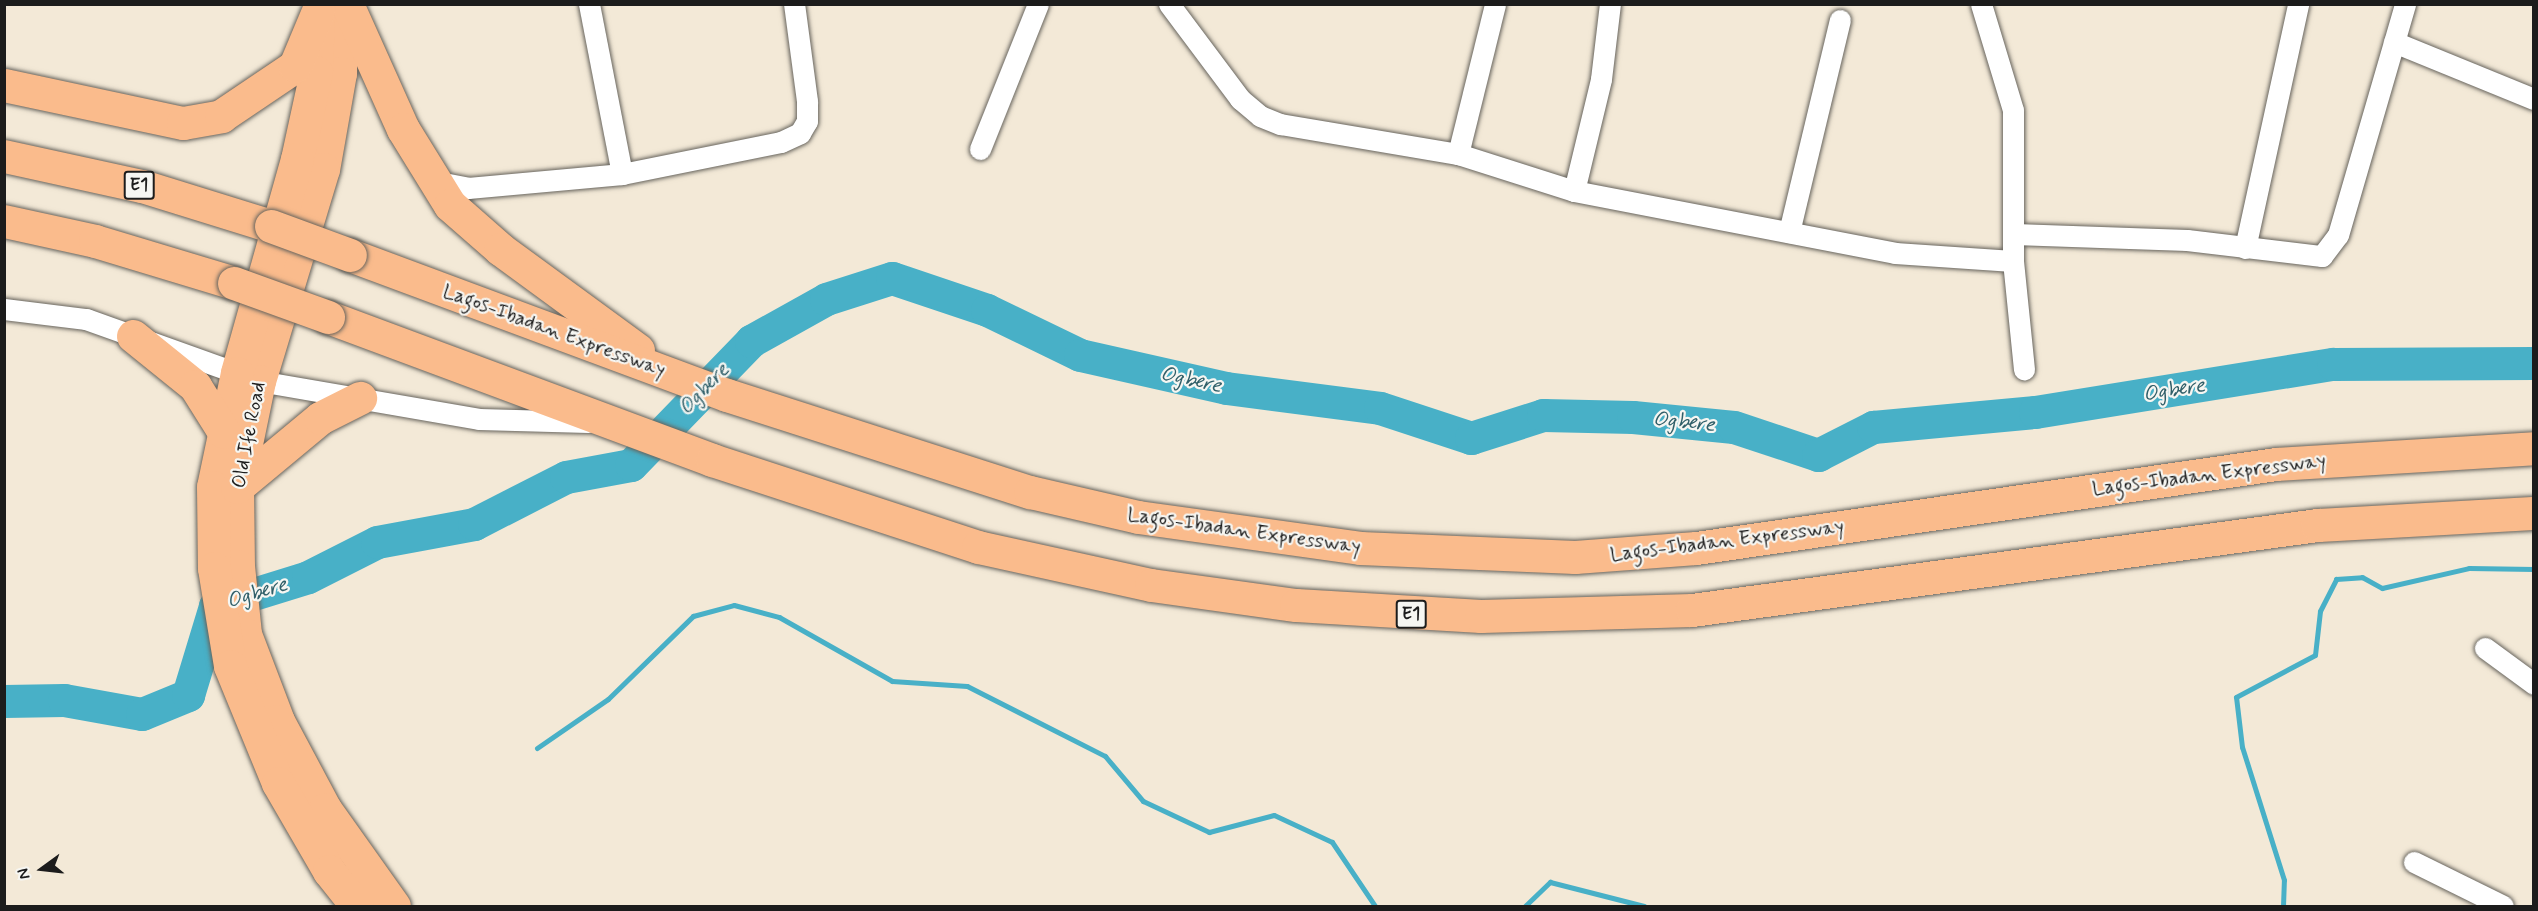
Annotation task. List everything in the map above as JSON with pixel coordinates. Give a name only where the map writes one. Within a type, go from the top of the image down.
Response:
[{"type":"main road","points":[[4,85],[183,123],[221,116],[295,66],[331,6],[432,180],[467,223],[676,376]]},
{"type":"main road","name":"Old Ife Road","points":[[226,567],[248,377],[331,6]]},
{"type":"main road","name":"Lagos-Ibadan Expressway","points":[[4,156],[142,186],[271,226],[676,376],[919,460],[1127,515],[1360,548],[1455,554],[1575,557],[1696,548],[2276,464],[2534,448]]},
{"type":"main road","name":"E1","points":[[4,221],[95,241],[234,283],[616,423],[978,547],[1151,585],[1384,613],[1588,617],[1692,610],[2317,525],[2534,513]]},
{"type":"main road","points":[[133,336],[195,386],[224,432]]},
{"type":"main road","name":"Old Ife Road","points":[[248,377],[224,432],[213,487],[234,637],[278,783],[307,837],[357,906]]},
{"type":"main road","points":[[237,487],[321,418],[360,398]]},
{"type":"main road","name":"Old Ife Road","points":[[234,637],[302,772],[394,906]]},
{"type":"street","points":[[588,4],[622,174]]},
{"type":"street","points":[[432,180],[468,188],[622,174],[781,142],[800,132],[807,121],[807,101],[794,4]]},
{"type":"street","points":[[981,149],[1038,4]]},
{"type":"street","points":[[1169,4],[1240,99],[1260,116],[1458,154],[1574,191],[1948,260],[2013,261]]},
{"type":"street","points":[[1458,154],[1496,4]]},
{"type":"street","points":[[1574,191],[1601,79],[1610,4]]},
{"type":"street","points":[[1982,4],[2013,110],[2013,261],[2024,369]]},
{"type":"street","points":[[2245,248],[2298,4]]},
{"type":"street","points":[[2014,234],[2187,240],[2305,256],[2322,256],[2332,249],[2405,4]]},
{"type":"street","points":[[1789,232],[1840,20]]},
{"type":"street","points":[[2394,42],[2534,99]]},
{"type":"street","points":[[4,309],[86,319],[248,377],[360,398],[479,419],[616,423]]},
{"type":"street","points":[[2485,648],[2534,684]]},
{"type":"street","points":[[2414,862],[2503,906]]},
{"type":"waterway","name":"Ogbere","points":[[4,701],[64,700],[142,714],[188,695],[215,606],[308,577],[377,542],[474,524],[566,477],[631,465],[751,341],[826,299],[892,278],[987,310],[1080,355],[1226,388],[1380,408],[1471,438],[1543,415],[1633,417],[1734,427],[1818,455],[1873,427],[2035,412],[2333,364],[2534,363]]},
{"type":"waterway","points":[[2283,906],[2284,880],[2242,747],[2236,697],[2315,655],[2320,611],[2336,579],[2362,577],[2382,588],[2469,568],[2534,569]]},
{"type":"waterway","points":[[537,748],[608,699],[693,616],[734,605],[779,617],[892,681],[967,686],[1105,756],[1143,801],[1209,832],[1274,815],[1332,842],[1375,906]]},
{"type":"waterway","points":[[1525,906],[1550,882],[1644,906]]}]
